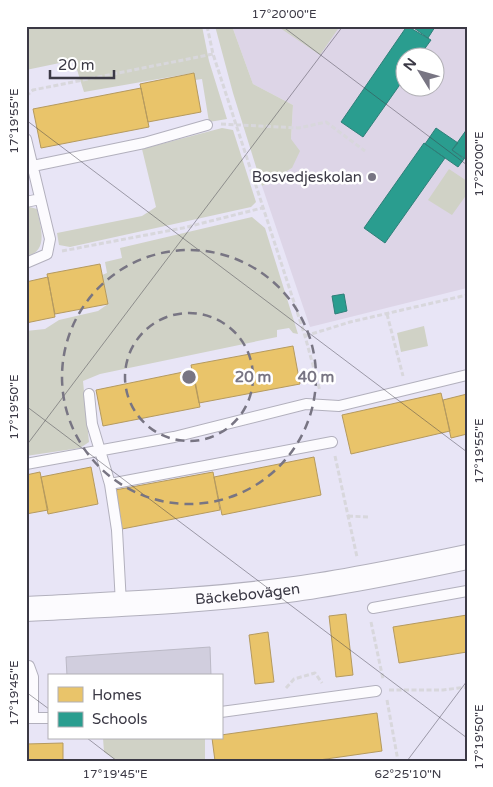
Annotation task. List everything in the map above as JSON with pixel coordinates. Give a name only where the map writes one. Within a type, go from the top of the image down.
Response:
[{"type":"street","name":"Bäckebovägen","points":[[26,609],[121,605],[294,589],[362,578],[467,557]]},
{"type":"lane","points":[[33,166],[144,143],[207,125]]},
{"type":"lane","points":[[26,140],[50,239],[47,254],[26,263]]},
{"type":"lane","points":[[26,202],[40,199]]},
{"type":"lane","points":[[26,464],[101,452],[174,437],[306,404],[339,406],[467,375]]},
{"type":"lane","points":[[89,394],[92,424],[110,484],[117,530],[121,605]]},
{"type":"lane","points":[[110,484],[332,442]]},
{"type":"lane","points":[[373,608],[467,591]]},
{"type":"lane","points":[[29,666],[32,676],[30,718],[48,718]]},
{"type":"lane","points":[[222,712],[381,690]]},
{"type":"path","points":[[26,96],[33,90],[213,54]]},
{"type":"path","points":[[231,124],[299,128],[326,122],[365,151]]},
{"type":"path","points":[[47,254],[183,228],[262,208]]},
{"type":"path","points":[[304,336],[467,295]]},
{"type":"path","points":[[387,314],[407,389]]},
{"type":"path","points":[[348,516],[368,516]]},
{"type":"path","points":[[381,690],[443,690],[467,687]]},
{"type":"shaded area","points":[[26,26],[202,26],[209,61],[227,119],[209,122],[202,79],[195,80],[193,73],[84,92],[74,60],[26,70]]},
{"type":"shaded area","points":[[215,26],[232,26],[253,84],[293,105],[291,139],[300,151],[292,168],[262,186],[233,93]]},
{"type":"shaded area","name":"Bosvedjeskolan","points":[[232,26],[467,26],[467,288],[310,327],[262,186],[292,168],[293,105],[253,84]]},
{"type":"shaded area","points":[[277,26],[340,26],[320,55]]},
{"type":"shaded area","points":[[222,128],[233,130],[256,202],[251,207],[70,247],[59,245],[57,233],[142,216],[156,207],[142,149]]},
{"type":"shaded area","points":[[449,169],[467,181],[467,194],[452,215],[428,200]]},
{"type":"shaded area","points":[[26,206],[37,209],[42,237],[38,249],[26,256]]},
{"type":"shaded area","points":[[252,217],[265,228],[298,334],[293,333],[289,328],[277,330],[277,337],[100,374],[83,381],[89,442],[80,448],[26,456],[26,331],[45,329],[59,320],[98,311],[108,304],[102,275],[107,273],[105,262],[122,258],[120,248]]},
{"type":"shaded area","points":[[424,326],[428,346],[401,352],[397,333]]},
{"type":"shaded area","points":[[103,740],[205,740],[205,761],[117,761],[104,752]]},
{"type":"building: Homes","points":[[194,73],[201,112],[148,122],[140,84]]},
{"type":"building: Homes","points":[[141,88],[149,127],[41,148],[33,109]]},
{"type":"building: Homes","points":[[100,264],[108,304],[55,314],[47,274]]},
{"type":"building: Homes","points":[[48,277],[55,317],[26,323],[26,282]]},
{"type":"building: Homes","points":[[293,346],[300,384],[199,403],[191,365]]},
{"type":"building: Homes","points":[[193,370],[200,407],[103,426],[96,390]]},
{"type":"building: Homes","points":[[441,393],[450,431],[351,454],[342,415]]},
{"type":"building: Homes","points":[[467,394],[467,434],[451,438],[443,400]]},
{"type":"building: Homes","points":[[314,457],[321,495],[222,515],[214,477]]},
{"type":"building: Homes","points":[[91,467],[98,504],[48,514],[41,477]]},
{"type":"building: Homes","points":[[40,472],[48,510],[26,514],[26,475]]},
{"type":"building: Homes","points":[[213,472],[220,510],[122,529],[115,490]]},
{"type":"building: Homes","points":[[346,614],[353,675],[336,677],[329,616]]},
{"type":"building: Homes","points":[[467,615],[467,652],[399,663],[393,627]]},
{"type":"building: Homes","points":[[268,632],[274,682],[255,684],[249,635]]},
{"type":"building: Homes","points":[[377,713],[382,751],[312,761],[215,761],[212,740],[222,740],[222,735]]},
{"type":"building: Homes","points":[[63,743],[63,761],[26,761],[26,744]]},
{"type":"building: Schools","points":[[407,26],[431,40],[425,48],[396,48],[396,90],[363,137],[341,122]]},
{"type":"building: Schools","points":[[411,26],[433,26],[435,27],[428,38]]},
{"type":"building: Schools","points":[[436,128],[458,143],[452,150],[464,159],[458,167],[425,144]]},
{"type":"building: Schools","points":[[467,129],[467,160],[452,150]]},
{"type":"building: Schools","points":[[424,143],[445,158],[385,243],[364,228]]},
{"type":"building: Schools","points":[[344,294],[347,311],[335,314],[332,296]]},
{"type":"building: Other","points":[[210,647],[211,674],[67,674],[66,657]]},
{"type":"place","name":"Bosvedjeskolan","points":[[372,177]]}]
